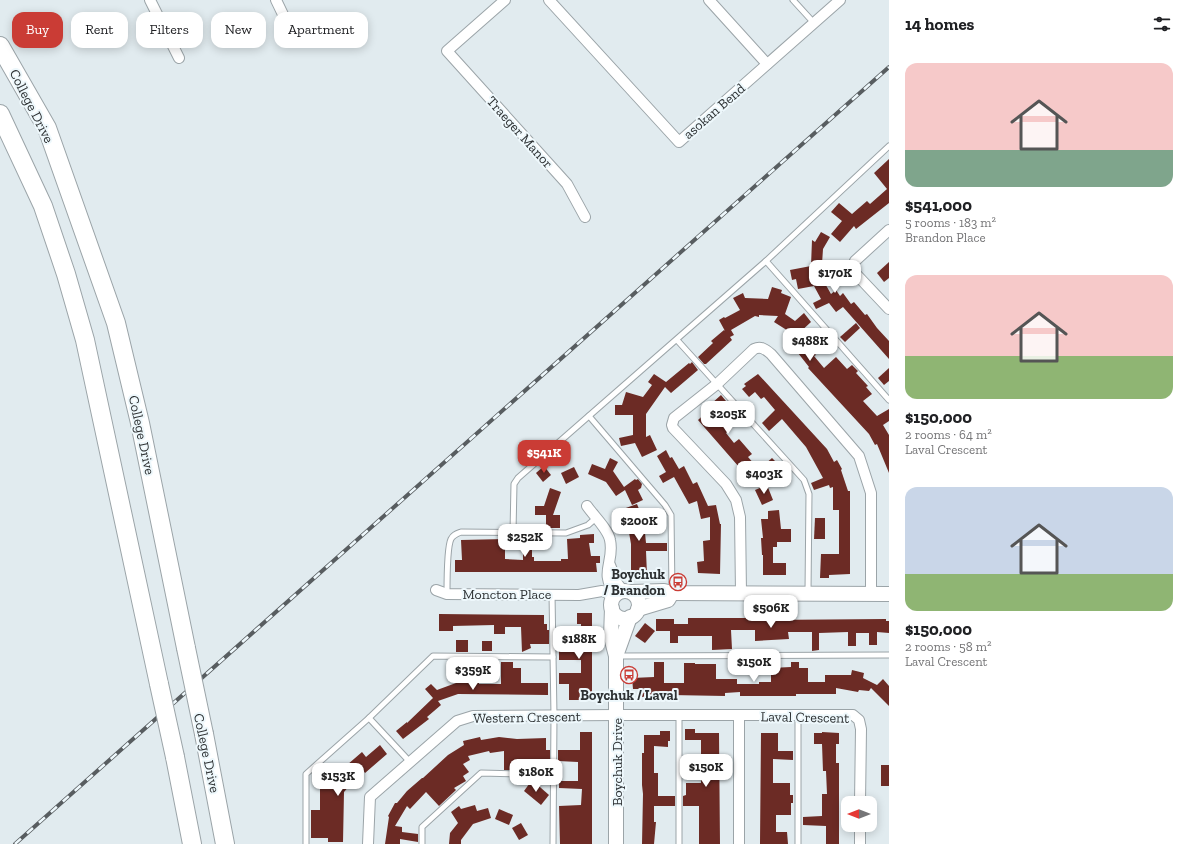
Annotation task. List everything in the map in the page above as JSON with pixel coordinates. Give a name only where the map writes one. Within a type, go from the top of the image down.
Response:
[{"type":"highway","name":"College Drive","points":[[0,46],[47,128],[116,323],[140,423],[225,844]]},
{"type":"highway","points":[[0,114],[43,206],[66,274],[85,340],[175,757],[192,844]]},
{"type":"street","points":[[150,0],[179,58]]},
{"type":"street","points":[[276,0],[282,12]]},
{"type":"street","name":"Traeger Manor","points":[[505,0],[447,51],[566,184],[585,217]]},
{"type":"street","name":"asokan Bend","points":[[549,0],[679,142],[840,0]]},
{"type":"street","points":[[709,0],[767,64]]},
{"type":"street","points":[[889,230],[855,261],[853,267],[855,273],[889,309]]},
{"type":"street","points":[[742,593],[740,517],[736,500],[726,484],[673,428],[672,425],[674,418],[717,384],[758,347],[763,348],[771,354],[859,456],[871,493],[871,594]]},
{"type":"street","points":[[587,506],[606,531],[610,540],[610,563],[617,583],[618,616],[626,618],[634,613],[668,600],[672,593]]},
{"type":"street","name":"Moncton Place","points":[[436,590],[447,594],[579,595],[602,592],[618,598]]},
{"type":"street","points":[[618,598],[664,591],[672,593],[889,594]]},
{"type":"street","points":[[618,598],[637,597],[638,601],[634,613]]},
{"type":"street","name":"Boychuk Drive","points":[[616,844],[616,656],[611,637],[618,598]]},
{"type":"street","name":"Boychuk Drive","points":[[616,656],[634,613]]},
{"type":"street","name":"Laval Crescent","points":[[617,715],[853,715],[859,720],[861,729],[860,796]]},
{"type":"street","name":"Western Crescent","points":[[368,844],[370,797],[457,720],[473,716],[617,715]]},
{"type":"street","points":[[739,716],[739,844]]},
{"type":"street","points":[[860,832],[860,844]]},
{"type":"lane","points":[[793,0],[814,23]]},
{"type":"lane","points":[[513,532],[514,484],[518,478],[766,261],[889,146]]},
{"type":"lane","points":[[766,261],[889,400]]},
{"type":"lane","points":[[677,340],[804,480],[809,494],[808,593]]},
{"type":"lane","points":[[589,416],[665,505],[671,515],[672,593]]},
{"type":"lane","points":[[447,594],[450,540],[454,535],[461,532],[566,533],[588,525],[596,518]]},
{"type":"lane","points":[[552,594],[554,716],[553,844]]},
{"type":"lane","points":[[616,656],[889,655]]},
{"type":"lane","points":[[306,844],[306,774],[369,718],[433,656],[553,657]]},
{"type":"lane","points":[[679,716],[679,844]]},
{"type":"lane","points":[[798,716],[798,844]]},
{"type":"lane","points":[[369,718],[410,762]]},
{"type":"lane","points":[[422,844],[422,827],[481,773],[553,775]]},
{"type":"building","points":[[889,159],[889,203],[856,229],[854,226],[840,242],[831,234],[842,221],[831,212],[839,203],[852,214],[867,201],[870,204],[887,189],[874,173]]},
{"type":"building","points":[[821,232],[830,237],[823,249],[823,280],[831,294],[836,290],[840,296],[843,293],[851,304],[854,302],[865,315],[867,314],[889,341],[889,359],[843,307],[836,312],[829,303],[816,309],[813,303],[821,299],[814,286],[798,289],[796,279],[792,280],[790,270],[811,266],[812,240],[815,242]]},
{"type":"building","points":[[889,262],[889,278],[884,282],[877,273]]},
{"type":"building","points":[[772,287],[782,290],[781,293],[791,297],[785,314],[795,321],[804,313],[811,322],[798,334],[807,344],[820,332],[827,339],[813,352],[816,355],[814,356],[824,368],[836,357],[847,369],[852,365],[858,371],[856,373],[868,386],[866,387],[872,394],[863,401],[877,416],[889,409],[889,421],[883,425],[889,435],[889,473],[877,444],[875,445],[869,434],[808,368],[809,367],[798,353],[799,352],[787,339],[793,334],[774,322],[778,316],[755,316],[731,330],[734,335],[730,337],[732,340],[706,364],[704,364],[698,357],[713,343],[711,341],[724,330],[725,331],[719,320],[740,310],[733,298],[743,293],[745,298],[768,299]]},
{"type":"building","points":[[856,323],[860,328],[845,342],[840,337]]},
{"type":"building","points":[[692,362],[698,370],[671,393],[665,387],[646,414],[646,437],[650,435],[657,450],[642,457],[635,443],[621,446],[619,438],[633,435],[633,415],[615,415],[615,405],[622,405],[626,392],[643,397],[652,385],[648,382],[654,374],[666,382]]},
{"type":"building","points":[[889,368],[889,381],[884,385],[878,378]]},
{"type":"building","points":[[758,374],[827,449],[834,462],[837,460],[842,469],[841,470],[848,491],[850,491],[850,574],[829,575],[829,578],[820,578],[821,554],[839,554],[839,510],[833,510],[833,487],[830,488],[829,485],[814,490],[811,483],[823,478],[806,447],[782,419],[769,431],[762,423],[775,410],[764,397],[761,399],[755,392],[749,397],[742,389],[746,386],[744,384]]},
{"type":"building","points":[[721,395],[741,419],[726,433],[734,443],[739,439],[752,454],[748,457],[762,473],[753,480],[747,473],[746,475],[698,420],[713,406],[711,404]]},
{"type":"building","points":[[666,450],[670,458],[672,457],[679,469],[684,466],[693,484],[697,482],[708,506],[716,505],[721,524],[720,574],[698,573],[697,562],[704,561],[703,541],[710,540],[710,517],[701,519],[697,501],[689,504],[674,477],[663,483],[659,476],[666,472],[657,456]]},
{"type":"building","points":[[610,458],[618,462],[613,471],[624,487],[635,479],[638,479],[642,484],[641,488],[638,490],[643,500],[632,505],[625,490],[616,496],[606,482],[588,474],[592,464],[605,469]]},
{"type":"building","points":[[772,458],[780,466],[771,473],[764,465]]},
{"type":"building","points":[[544,466],[551,475],[543,482],[536,473]]},
{"type":"building","points":[[574,467],[579,477],[566,484],[561,473]]},
{"type":"building","points":[[767,485],[773,500],[762,505],[755,490]]},
{"type":"building","points":[[550,488],[561,492],[553,515],[560,515],[560,528],[546,529],[546,515],[535,515],[535,506],[544,506]]},
{"type":"building","points":[[637,504],[641,514],[638,515],[641,534],[645,533],[646,543],[667,543],[667,551],[646,551],[647,575],[631,575],[631,544],[627,521],[623,509]]},
{"type":"building","points":[[779,510],[781,529],[791,529],[791,542],[777,542],[777,547],[773,547],[773,563],[786,563],[786,575],[763,575],[761,538],[763,538],[761,519],[768,519],[768,511]]},
{"type":"building","points":[[815,518],[825,518],[825,539],[814,539]]},
{"type":"building","points":[[594,534],[594,543],[589,543],[591,556],[600,556],[600,563],[596,563],[597,572],[455,572],[455,560],[462,560],[461,540],[505,539],[505,559],[523,560],[523,540],[532,540],[532,557],[534,557],[534,561],[561,561],[561,559],[568,559],[567,539],[580,538],[580,535]]},
{"type":"building","points":[[577,613],[592,613],[592,700],[569,700],[569,684],[559,684],[559,673],[581,673],[581,660],[559,660],[559,644],[557,644],[557,637],[581,637],[581,624],[577,624]]},
{"type":"building","points":[[439,614],[544,615],[544,624],[547,624],[547,630],[549,630],[549,644],[530,644],[531,648],[522,652],[521,627],[505,627],[505,634],[494,634],[494,625],[453,626],[453,631],[439,631]]},
{"type":"building","points":[[688,618],[745,618],[767,620],[886,619],[886,621],[889,621],[889,633],[877,632],[877,645],[869,645],[869,633],[856,633],[856,646],[848,646],[848,632],[819,633],[819,650],[812,651],[812,632],[788,632],[789,639],[755,641],[755,630],[731,630],[732,649],[712,650],[712,636],[678,636],[678,643],[670,643],[670,631],[656,631],[656,619],[674,619],[674,624],[688,624]]},
{"type":"building","points":[[645,623],[655,631],[645,643],[635,636]]},
{"type":"building","points":[[456,640],[468,640],[468,652],[456,652]]},
{"type":"building","points":[[482,641],[492,641],[492,651],[482,651]]},
{"type":"building","points":[[456,660],[468,660],[468,682],[479,682],[479,684],[501,684],[501,662],[513,662],[513,668],[521,668],[521,683],[548,683],[548,695],[458,694],[438,701],[441,705],[427,717],[429,719],[403,739],[396,731],[407,723],[433,698],[425,689],[431,684],[437,690],[456,683],[449,664]]},
{"type":"building","points":[[654,662],[664,662],[664,683],[684,683],[684,663],[716,664],[716,679],[737,679],[737,684],[759,684],[759,682],[771,682],[771,668],[791,667],[791,662],[799,662],[799,668],[808,668],[808,682],[825,682],[825,675],[851,675],[852,670],[864,673],[863,678],[877,685],[883,679],[889,686],[889,706],[871,688],[869,691],[859,690],[858,692],[836,688],[836,694],[796,694],[796,696],[740,696],[740,692],[725,693],[725,696],[671,695],[641,697],[639,689],[633,689],[632,678],[654,677]]},
{"type":"building","points":[[685,729],[695,729],[695,733],[719,733],[720,844],[699,844],[699,806],[683,806],[683,796],[686,795],[686,783],[701,783],[701,740],[685,740]]},
{"type":"building","points":[[660,731],[670,731],[670,741],[668,741],[668,747],[654,746],[654,773],[658,773],[658,796],[675,796],[675,806],[654,806],[654,822],[656,822],[654,844],[642,844],[642,753],[644,753],[644,735],[660,735]]},
{"type":"building","points":[[580,732],[592,732],[592,844],[560,844],[559,806],[581,805],[582,789],[559,788],[559,781],[578,781],[578,762],[558,761],[558,750],[580,750]]},
{"type":"building","points":[[761,733],[778,733],[778,751],[793,751],[793,760],[773,759],[773,783],[790,783],[790,795],[793,795],[791,815],[776,815],[776,832],[787,832],[788,844],[760,844]]},
{"type":"building","points":[[814,733],[839,733],[839,744],[836,744],[836,763],[839,763],[839,844],[826,844],[826,826],[803,825],[803,817],[822,816],[822,794],[827,794],[826,771],[823,771],[822,744],[814,744]]},
{"type":"building","points":[[480,737],[481,740],[499,737],[517,739],[546,738],[546,750],[550,750],[550,761],[546,761],[546,770],[504,770],[504,751],[490,753],[489,751],[468,756],[470,760],[463,764],[469,772],[463,776],[466,781],[454,788],[456,790],[439,806],[426,792],[410,809],[407,806],[395,826],[402,827],[402,832],[418,834],[418,842],[400,839],[400,844],[385,844],[388,816],[395,803],[397,803],[407,791],[448,755],[464,745],[463,741]]},
{"type":"building","points":[[380,745],[387,754],[365,773],[363,770],[344,792],[343,842],[328,842],[328,838],[311,838],[311,810],[320,810],[320,780],[316,778],[321,769],[341,778],[350,768],[347,765],[362,752],[366,757]]},
{"type":"building","points":[[881,765],[889,765],[889,786],[881,786]]},
{"type":"building","points":[[532,780],[549,795],[541,805],[524,791]]},
{"type":"building","points":[[475,805],[477,811],[488,808],[491,818],[473,824],[461,840],[461,844],[449,844],[450,833],[458,823],[451,812],[459,806],[461,809]]},
{"type":"building","points":[[499,809],[513,815],[509,825],[495,819]]},
{"type":"building","points":[[521,823],[528,835],[519,840],[512,828]]},
{"type":"railway","points":[[15,844],[889,67]]},
{"type":"place","name":"Boychuk / Brandon","points":[[678,582]]},
{"type":"place","name":"Boychuk / Laval","points":[[629,675]]}]
